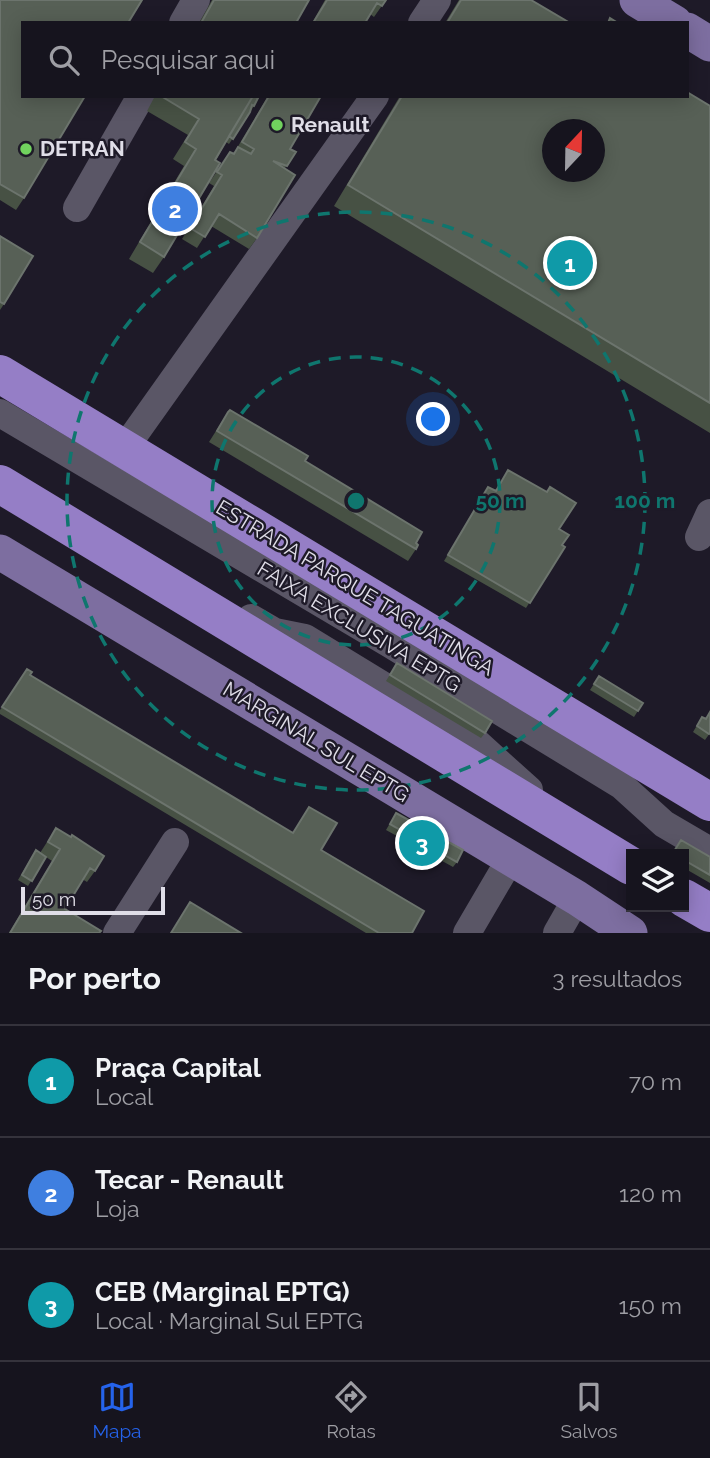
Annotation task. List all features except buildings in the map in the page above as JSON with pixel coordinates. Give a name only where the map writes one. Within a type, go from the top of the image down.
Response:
[{"type":"highway","name":"ESTRADA PARQUE TAGUATINGA","points":[[0,374],[710,802]]},
{"type":"highway","points":[[0,484],[626,863]]},
{"type":"highway","points":[[689,901],[710,913]]},
{"type":"main road","points":[[637,0],[672,21]]},
{"type":"main road","points":[[689,31],[710,44]]},
{"type":"main road","name":"MARGINAL SUL EPTG","points":[[0,552],[577,898],[630,933]]},
{"type":"street","points":[[184,21],[196,0]]},
{"type":"street","points":[[423,21],[437,0]]},
{"type":"street","points":[[77,208],[140,98]]},
{"type":"street","points":[[124,449],[373,98]]},
{"type":"street","name":"FAIXA EXCLUSIVA EPTG","points":[[0,413],[390,643],[621,785],[664,824],[710,851]]},
{"type":"street","name":"FAIXA EXCLUSIVA EPTG","points":[[0,466],[275,632],[304,638],[477,743],[531,793],[628,849]]},
{"type":"street","points":[[117,933],[175,842]]},
{"type":"street","points":[[467,933],[511,859]]},
{"type":"street","points":[[689,884],[710,897]]},
{"type":"street","points":[[557,933],[577,898]]},
{"type":"place","name":"Renault","points":[[277,125]]},
{"type":"place","name":"DETRAN","points":[[26,149]]},
{"type":"place","name":"Tecar - Renault","points":[[175,209]]},
{"type":"place","name":"Praça Capital","points":[[570,263]]},
{"type":"place","name":"CEB (Marginal EPTG)","points":[[422,843]]}]
